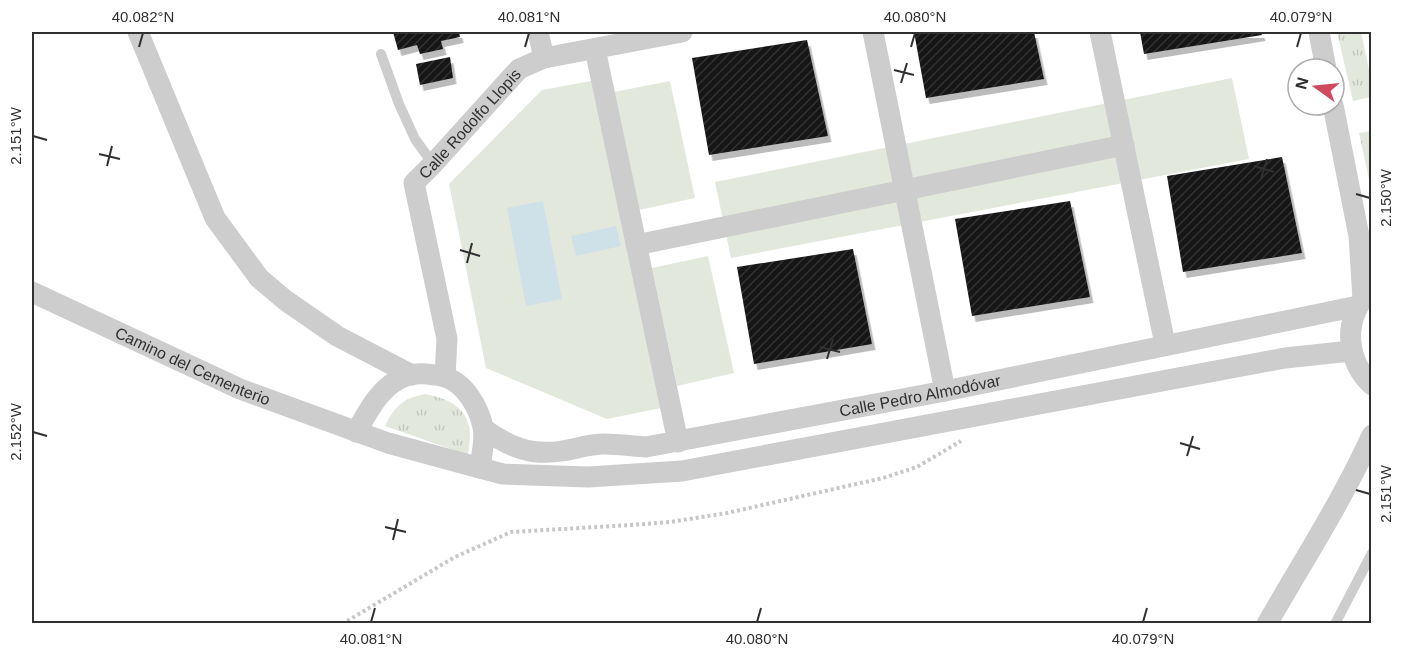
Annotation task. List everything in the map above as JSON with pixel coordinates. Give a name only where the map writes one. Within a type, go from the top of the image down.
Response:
[{"type":"street","points":[[138,32],[215,218],[259,278],[285,300],[337,336],[412,375]]},
{"type":"street","points":[[538,32],[544,58]]},
{"type":"street","name":"Calle Rodolfo Llopis","points":[[446,376],[447,339],[414,183],[519,69],[544,58],[682,32]]},
{"type":"street","points":[[873,32],[945,391]]},
{"type":"street","points":[[1100,32],[1165,344]]},
{"type":"street","points":[[1319,32],[1324,57]]},
{"type":"street","points":[[595,48],[678,442]]},
{"type":"street","points":[[1335,117],[1359,236],[1364,298],[1351,328],[1352,351],[1358,369],[1371,386]]},
{"type":"street","points":[[636,245],[1124,145]]},
{"type":"street","name":"Camino del Cementerio","points":[[32,292],[240,389],[388,443],[480,468]]},
{"type":"street","name":"Calle Pedro Almodóvar","points":[[484,429],[515,449],[534,453],[604,444],[646,447],[945,391],[1165,344],[1265,326],[1364,298]]},
{"type":"street","name":"Calle Pedro Almodóvar","points":[[480,468],[503,474],[588,477],[682,471],[1285,358],[1352,351]]},
{"type":"street","points":[[356,432],[386,388],[397,380],[412,375],[446,376],[457,383],[478,411],[484,429],[480,468]]},
{"type":"street","points":[[1267,624],[1326,527],[1354,475],[1371,435]]},
{"type":"lane","points":[[381,54],[399,104],[415,139],[433,164]]},
{"type":"lane","points":[[1335,624],[1371,553]]},
{"type":"path","points":[[342,624],[455,557],[512,532],[580,530],[670,522],[727,513],[830,491],[917,467],[956,446],[963,439]]},
{"type":"green space","points":[[1337,32],[1361,32],[1371,79],[1371,97],[1353,101],[1346,71],[1346,57],[1343,57]]},
{"type":"green space","points":[[1232,78],[1249,159],[731,258],[715,182]]},
{"type":"green space","points":[[596,80],[666,407],[607,419],[486,368],[449,184],[542,90]]},
{"type":"green space","points":[[670,81],[695,198],[639,210],[614,92]]},
{"type":"green space","points":[[1372,131],[1371,188],[1359,133]]},
{"type":"green space","points":[[708,256],[734,373],[677,386],[652,268]]},
{"type":"green space","points":[[425,394],[446,400],[463,412],[470,429],[468,455],[385,426],[400,404],[410,398]]},
{"type":"shaded area","points":[[543,201],[562,299],[526,306],[507,208]]},
{"type":"shaded area","points":[[616,226],[621,246],[576,256],[571,236]]},
{"type":"building","points":[[393,32],[459,32],[460,37],[441,41],[443,49],[420,54],[417,45],[398,50]]},
{"type":"building","points":[[914,32],[1034,32],[1044,79],[926,98]]},
{"type":"building","points":[[1140,32],[1261,32],[1262,35],[1144,54]]},
{"type":"building","points":[[807,40],[828,136],[709,155],[692,58]]},
{"type":"building","points":[[450,57],[453,78],[420,85],[416,64]]},
{"type":"building","points":[[1282,157],[1302,253],[1183,272],[1167,176]]},
{"type":"building","points":[[1070,201],[1090,297],[972,316],[955,219]]},
{"type":"building","points":[[853,249],[872,344],[754,364],[737,267]]}]
